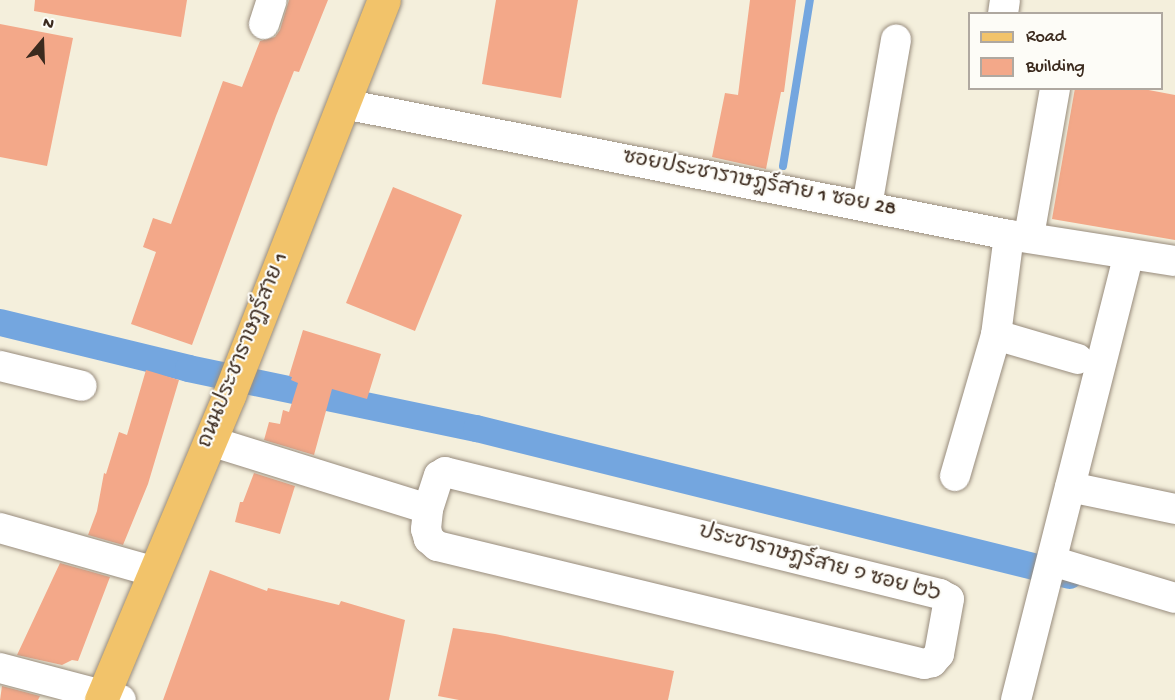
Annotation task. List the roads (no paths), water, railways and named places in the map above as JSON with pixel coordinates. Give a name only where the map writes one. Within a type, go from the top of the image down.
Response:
[{"type":"main road","name":"ถนนประชาราษฎร์สาย 1","points":[[108,698],[384,0]]},
{"type":"street","points":[[867,206],[896,39]]},
{"type":"street","points":[[955,476],[996,335],[1055,90]]},
{"type":"street","name":"ซอยประชาราษฎร์สาย 1 ซอย 28","points":[[344,104],[1019,235],[1175,261]]},
{"type":"street","points":[[1016,700],[1129,254]]},
{"type":"street","points":[[996,335],[1078,359]]},
{"type":"street","points":[[0,366],[82,386]]},
{"type":"street","points":[[210,441],[428,509]]},
{"type":"street","name":"ประชาราษฎร์สาย ๑ ซอย ๒๖","points":[[452,472],[940,594],[949,599],[939,654],[932,662],[924,663],[436,546],[429,539],[426,529],[428,509],[439,476],[452,472]]},
{"type":"street","points":[[1070,487],[1175,509]]},
{"type":"street","points":[[0,528],[156,572]]},
{"type":"street","points":[[1049,571],[1175,598]]},
{"type":"street","points":[[0,668],[108,698]]},
{"type":"waterway","points":[[783,166],[810,0]]},
{"type":"waterway","points":[[0,322],[188,368],[476,428],[1069,575]]}]
